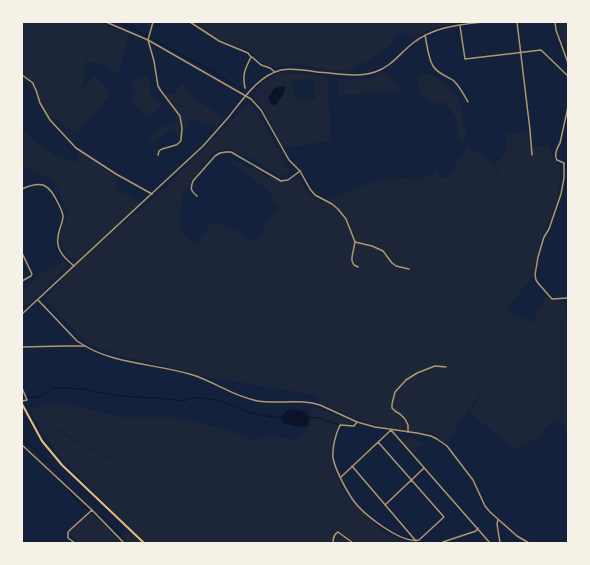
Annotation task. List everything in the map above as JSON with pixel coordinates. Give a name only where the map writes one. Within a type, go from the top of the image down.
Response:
[{"type":"main road","points":[[22,403],[42,441],[62,465],[144,543]]},
{"type":"street","points":[[106,22],[148,40],[252,99],[261,110],[289,160],[300,171],[310,189],[315,195],[332,204],[346,219],[355,242],[352,261],[354,265],[358,267]]},
{"type":"street","points":[[153,22],[148,40],[154,61],[158,86],[180,116],[182,128],[182,140],[162,149],[158,156]]},
{"type":"street","points":[[190,22],[219,41],[248,53],[261,65],[270,68],[275,72]]},
{"type":"street","points":[[22,314],[203,146],[246,96],[259,82],[265,78],[280,70],[288,69],[357,75],[373,73],[392,63],[412,43],[425,35],[437,30],[482,22]]},
{"type":"street","points":[[517,22],[532,155]]},
{"type":"street","points":[[555,22],[556,30],[568,63]]},
{"type":"street","points":[[460,25],[465,59],[541,50],[568,76]]},
{"type":"street","points":[[425,35],[433,66],[453,81],[468,102]]},
{"type":"street","points":[[245,88],[244,74],[252,57]]},
{"type":"street","points":[[22,75],[34,86],[42,107],[50,120],[76,148],[116,174],[152,194]]},
{"type":"street","points":[[568,107],[560,143],[555,157],[556,160],[564,163],[563,185],[556,210],[549,229],[544,237],[538,257],[535,275],[538,283],[552,299],[568,298]]},
{"type":"street","points":[[197,196],[191,189],[193,181],[215,156],[220,153],[231,152],[281,181],[288,180],[300,171]]},
{"type":"street","points":[[22,189],[31,184],[39,184],[49,188],[54,194],[62,210],[63,218],[58,233],[59,249],[74,266]]},
{"type":"street","points":[[355,242],[372,246],[383,251],[396,266],[409,269]]},
{"type":"street","points":[[22,253],[32,276],[22,281]]},
{"type":"street","points":[[38,300],[77,341],[99,353],[122,360],[178,370],[194,375],[250,400],[262,402],[308,402],[320,405],[357,422],[375,427],[431,436],[447,446],[474,480],[485,506],[498,520],[517,536],[529,543]]},
{"type":"street","points":[[22,347],[84,346]]},
{"type":"street","points":[[408,432],[408,424],[405,419],[392,408],[395,392],[406,380],[417,373],[434,366],[446,367]]},
{"type":"street","points":[[22,388],[27,400],[22,403]]},
{"type":"street","points":[[357,422],[354,426],[340,425],[334,437],[333,456],[343,484],[353,500],[371,518],[391,532],[411,540],[419,540],[444,517],[378,442]]},
{"type":"street","points":[[341,477],[391,430]]},
{"type":"street","points":[[391,430],[490,543]]},
{"type":"street","points":[[22,445],[92,510],[124,543]]},
{"type":"street","points":[[352,466],[416,541]]},
{"type":"street","points":[[385,505],[424,468]]},
{"type":"street","points":[[75,543],[68,538],[68,532],[92,510]]},
{"type":"street","points":[[498,520],[500,543]]},
{"type":"street","points":[[443,543],[476,531],[478,528]]},
{"type":"street","points":[[333,543],[334,536],[338,532],[353,543]]},
{"type":"shaded area","points":[[22,22],[75,22],[79,27],[84,22],[101,22],[129,35],[119,73],[117,74],[95,62],[87,63],[87,58],[85,59],[84,82],[81,91],[94,76],[112,93],[76,134],[55,118],[50,120],[42,103],[22,75]]},
{"type":"shaded area","points":[[195,22],[462,22],[433,29],[415,38],[399,32],[391,44],[368,61],[353,67],[353,71],[347,71],[326,70],[298,64],[273,67],[261,61],[251,51],[209,35]]},
{"type":"shaded area","points":[[558,22],[568,22],[568,55],[558,28]]},
{"type":"shaded area","points":[[385,72],[402,91],[339,95],[339,79],[367,79]]},
{"type":"shaded area","points":[[280,73],[313,74],[328,78],[330,141],[283,148],[270,121],[254,95],[262,82]],"holes":[[[314,79],[315,100],[296,101],[293,93],[292,82]]]},
{"type":"shaded area","points":[[431,74],[451,88],[461,105],[463,122],[467,132],[464,141],[458,138],[456,118],[445,102],[437,104],[421,95],[417,76]]},
{"type":"shaded area","points":[[148,75],[151,96],[161,105],[149,118],[130,101],[137,93],[130,86],[134,80]]},
{"type":"shaded area","points":[[183,83],[195,99],[223,117],[217,127],[191,118],[180,142],[174,128],[155,141],[149,142],[152,133],[177,121],[171,105],[164,95],[174,94]]},
{"type":"shaded area","points":[[285,86],[284,93],[277,104],[272,105],[268,98],[274,89]]},
{"type":"shaded area","points":[[248,103],[254,108],[290,172],[280,176],[253,159],[229,149],[218,150],[213,153],[182,195],[179,227],[190,241],[197,244],[211,222],[234,230],[254,242],[277,209],[289,208],[279,207],[266,188],[232,164],[230,159],[286,183],[299,178],[308,194],[320,203],[381,179],[414,178],[415,182],[438,171],[439,178],[448,177],[468,146],[492,163],[500,183],[495,165],[506,153],[507,134],[529,132],[529,147],[550,146],[553,159],[561,165],[557,201],[542,237],[532,278],[505,310],[536,323],[536,311],[546,297],[564,303],[568,322],[568,438],[564,424],[553,420],[539,437],[514,449],[470,413],[485,387],[505,381],[484,387],[446,443],[432,433],[388,428],[370,424],[322,404],[316,395],[201,376],[164,365],[125,357],[87,344],[46,300],[77,258],[72,259],[65,251],[60,239],[62,228],[68,214],[59,192],[52,180],[22,166],[22,126],[29,137],[54,155],[76,163],[80,152],[116,177],[115,189],[142,203],[112,229],[112,231],[125,223],[167,186]]},
{"type":"shaded area","points":[[64,262],[66,267],[31,302],[22,306],[22,289],[25,290],[41,273]]},
{"type":"shaded area","points":[[57,402],[121,417],[172,417],[228,430],[254,440],[271,436],[295,440],[311,425],[311,406],[355,422],[348,425],[338,424],[332,439],[331,457],[338,480],[344,493],[384,533],[410,543],[80,543],[68,532],[89,512],[117,536],[130,530],[139,529],[129,529],[58,454],[34,419],[31,408]],"holes":[[[46,425],[59,430],[139,474]]]},
{"type":"shaded area","points":[[290,409],[305,412],[308,416],[308,425],[300,427],[283,423],[279,417]]},
{"type":"shaded area","points":[[410,436],[425,443],[414,453],[404,442]]},
{"type":"waterway","points":[[118,22],[201,65],[237,86]]},
{"type":"waterway","points":[[22,397],[38,397],[42,396],[52,388],[64,388],[82,389],[121,396],[184,401],[192,398],[201,398],[218,400],[251,413],[279,418]]},
{"type":"waterway","points":[[308,417],[319,418],[340,425]]},
{"type":"waterway","points":[[22,440],[29,444],[48,462],[65,480],[70,492],[79,503],[90,511]]},
{"type":"waterway","points":[[97,514],[102,516],[128,543]]}]
